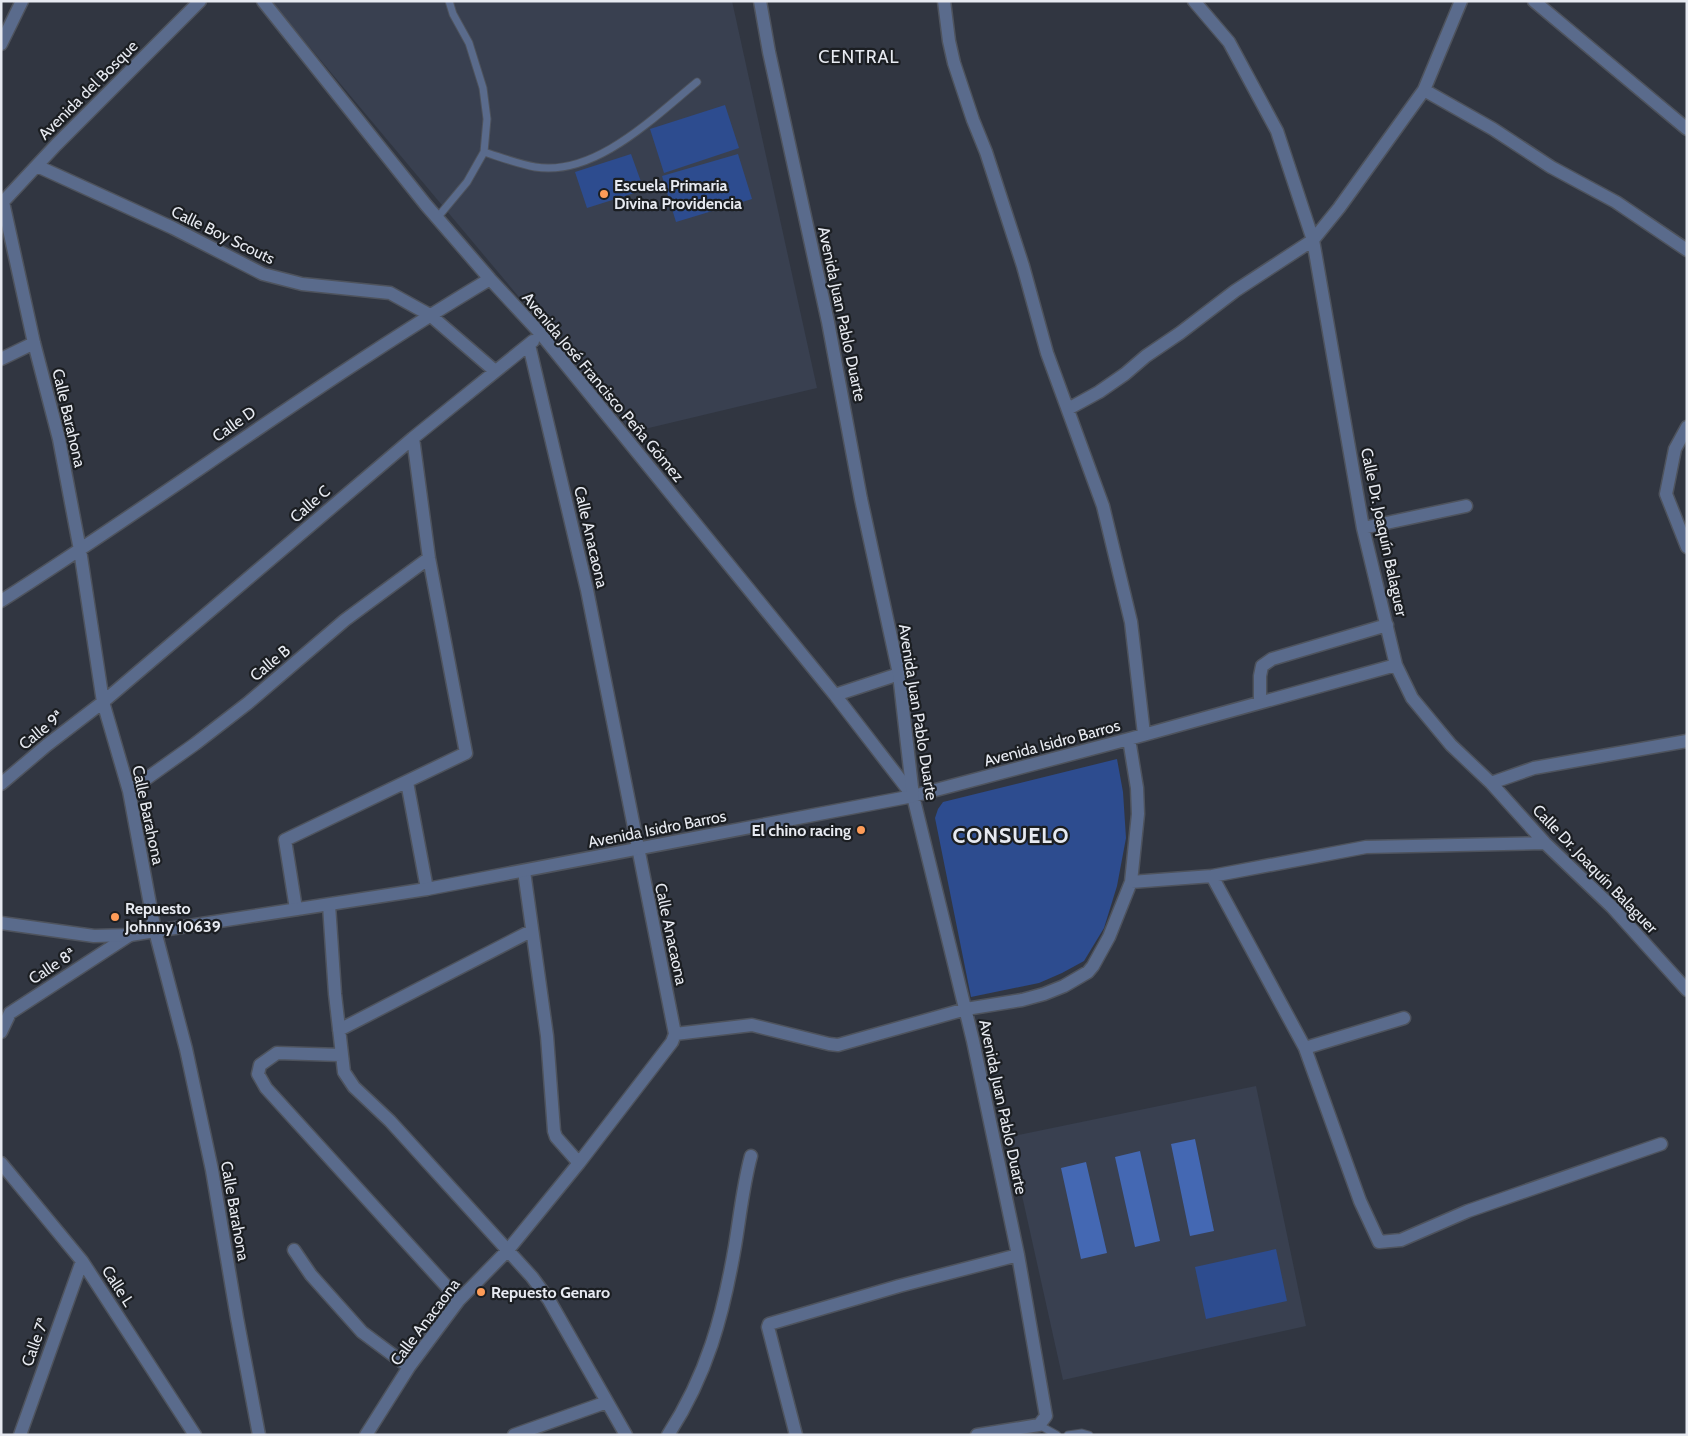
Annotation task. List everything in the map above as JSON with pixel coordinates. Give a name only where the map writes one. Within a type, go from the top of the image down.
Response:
[{"type":"street","points":[[1,44],[22,1]]},
{"type":"street","name":"Avenida del Bosque","points":[[2,203],[200,1]]},
{"type":"street","name":"Avenida José Francisco Peña Gómez","points":[[264,1],[437,218],[541,334],[835,695],[913,796]]},
{"type":"street","name":"Avenida Juan Pablo Duarte","points":[[760,1],[769,52],[828,322],[861,499],[899,674],[913,796],[966,1009],[1018,1255],[1046,1416],[1039,1425]]},
{"type":"street","points":[[944,1],[954,63],[986,152],[1023,266],[1047,353],[1103,506],[1127,604],[1134,644],[1144,734]]},
{"type":"street","name":"Calle Dr. Joaquín Balaguer","points":[[1194,1],[1229,42],[1277,131],[1313,240],[1363,528],[1396,665],[1412,698],[1451,745],[1491,783],[1545,844],[1612,907],[1687,990]]},
{"type":"street","points":[[1068,409],[1099,392],[1235,291],[1313,240],[1340,208],[1424,90],[1461,1]]},
{"type":"street","points":[[1534,1],[1687,129]]},
{"type":"street","points":[[1424,90],[1493,129],[1551,167],[1616,202],[1687,250]]},
{"type":"street","name":"Calle Boy Scouts","points":[[37,166],[173,228],[263,274],[302,284],[390,293],[430,314],[495,372]]},
{"type":"street","name":"Calle Barahona","points":[[2,203],[34,343],[59,439],[80,550],[103,702],[129,791],[155,931],[186,1049],[212,1170],[259,1435]]},
{"type":"street","name":"Calle D","points":[[1,601],[80,550],[272,418],[430,314],[490,279]]},
{"type":"street","name":"Calle C","points":[[103,702],[413,438],[541,334]]},
{"type":"street","points":[[1,359],[34,343]]},
{"type":"street","name":"Calle Anacaona","points":[[366,1435],[409,1367],[459,1300],[508,1250],[579,1163],[672,1042],[675,1034],[637,850],[587,590],[529,345]]},
{"type":"street","points":[[1687,427],[1675,449],[1666,494],[1687,547]]},
{"type":"street","points":[[296,909],[284,840],[466,753],[429,558],[413,438]]},
{"type":"street","points":[[1363,528],[1466,506]]},
{"type":"street","name":"Calle B","points":[[129,791],[248,703],[345,620],[429,558]]},
{"type":"street","points":[[1260,702],[1262,666],[1272,658],[1387,625]]},
{"type":"street","name":"Avenida Isidro Barros","points":[[1,923],[94,936],[130,935],[329,905],[524,871],[913,796],[1129,739],[1396,665]]},
{"type":"street","points":[[835,695],[899,674]]},
{"type":"street","name":"Calle 9ª","points":[[1,784],[47,745],[103,702]]},
{"type":"street","points":[[675,1034],[752,1025],[833,1045],[966,1009],[1034,997],[1082,977],[1093,966],[1110,937],[1131,882],[1138,814],[1137,788],[1129,739]]},
{"type":"street","points":[[1491,783],[1534,768],[1687,741]]},
{"type":"street","points":[[407,782],[426,889]]},
{"type":"street","points":[[1131,882],[1212,876],[1366,847],[1545,844]]},
{"type":"street","points":[[524,871],[547,1036],[554,1131],[556,1137],[579,1163]]},
{"type":"street","points":[[1212,876],[1305,1048],[1360,1201],[1378,1242],[1401,1240],[1468,1211],[1661,1144]]},
{"type":"street","points":[[329,905],[338,1030],[344,1072],[354,1088],[390,1121],[508,1250],[549,1300],[626,1435]]},
{"type":"street","points":[[338,1030],[531,930]]},
{"type":"street","name":"Calle 8ª","points":[[1,1032],[10,1013],[130,935]]},
{"type":"street","points":[[1305,1048],[1404,1018]]},
{"type":"street","points":[[341,1055],[277,1053],[260,1065],[258,1074],[266,1088],[459,1300]]},
{"type":"street","points":[[668,1435],[684,1410],[708,1356],[721,1318],[750,1156]]},
{"type":"street","name":"Calle L","points":[[1,1163],[82,1261],[195,1435]]},
{"type":"street","points":[[294,1250],[311,1276],[362,1332],[409,1367]]},
{"type":"street","points":[[796,1435],[768,1327],[769,1324],[899,1286],[1018,1255]]},
{"type":"street","name":"Calle 7ª","points":[[20,1435],[82,1261]]},
{"type":"street","points":[[514,1435],[607,1402]]},
{"type":"street","points":[[977,1435],[1039,1425]]},
{"type":"lane","points":[[437,218],[468,182],[484,152],[487,118],[483,88],[469,43],[453,14],[449,1]]},
{"type":"lane","points":[[484,152],[535,167],[558,168],[586,162],[614,147],[697,82]]},
{"type":"lane","points":[[1039,1425],[1057,1435]]},
{"type":"lane","points":[[1068,1435],[1082,1433],[1089,1435]]},
{"type":"shaded area","name":"Escuela Primaria Divina Providencia","points":[[271,1],[732,1],[817,388],[632,432]]},
{"type":"shaded area","points":[[725,105],[739,148],[664,173],[650,129]]},
{"type":"shaded area","points":[[631,154],[644,190],[587,208],[575,172]]},
{"type":"shaded area","points":[[738,154],[752,199],[676,222],[662,176]]},
{"type":"shaded area","points":[[1117,759],[1123,792],[1126,838],[1117,886],[1104,928],[1084,961],[1039,983],[971,997],[935,818],[938,809],[943,802]]},
{"type":"shaded area","points":[[1256,1086],[1306,1326],[1063,1380],[1009,1137]]},
{"type":"shaded area","points":[[1276,1249],[1287,1301],[1206,1319],[1195,1267]]},
{"type":"building","points":[[1195,1139],[1214,1231],[1190,1236],[1171,1144]]},
{"type":"building","points":[[1140,1151],[1160,1241],[1135,1247],[1115,1157]]},
{"type":"building","points":[[1086,1162],[1107,1253],[1081,1259],[1061,1168]]},
{"type":"place","name":"Escuela Primaria Divina Providencia","points":[[604,194]]},
{"type":"place","name":"El chino racing","points":[[861,830]]},
{"type":"place","name":"Repuesto Johnny 10639","points":[[115,917]]},
{"type":"place","name":"Repuesto Genaro","points":[[481,1292]]},
{"type":"district","name":"CENTRAL","points":[[859,57]]},
{"type":"district","name":"CONSUELO","points":[[1011,835]]}]
